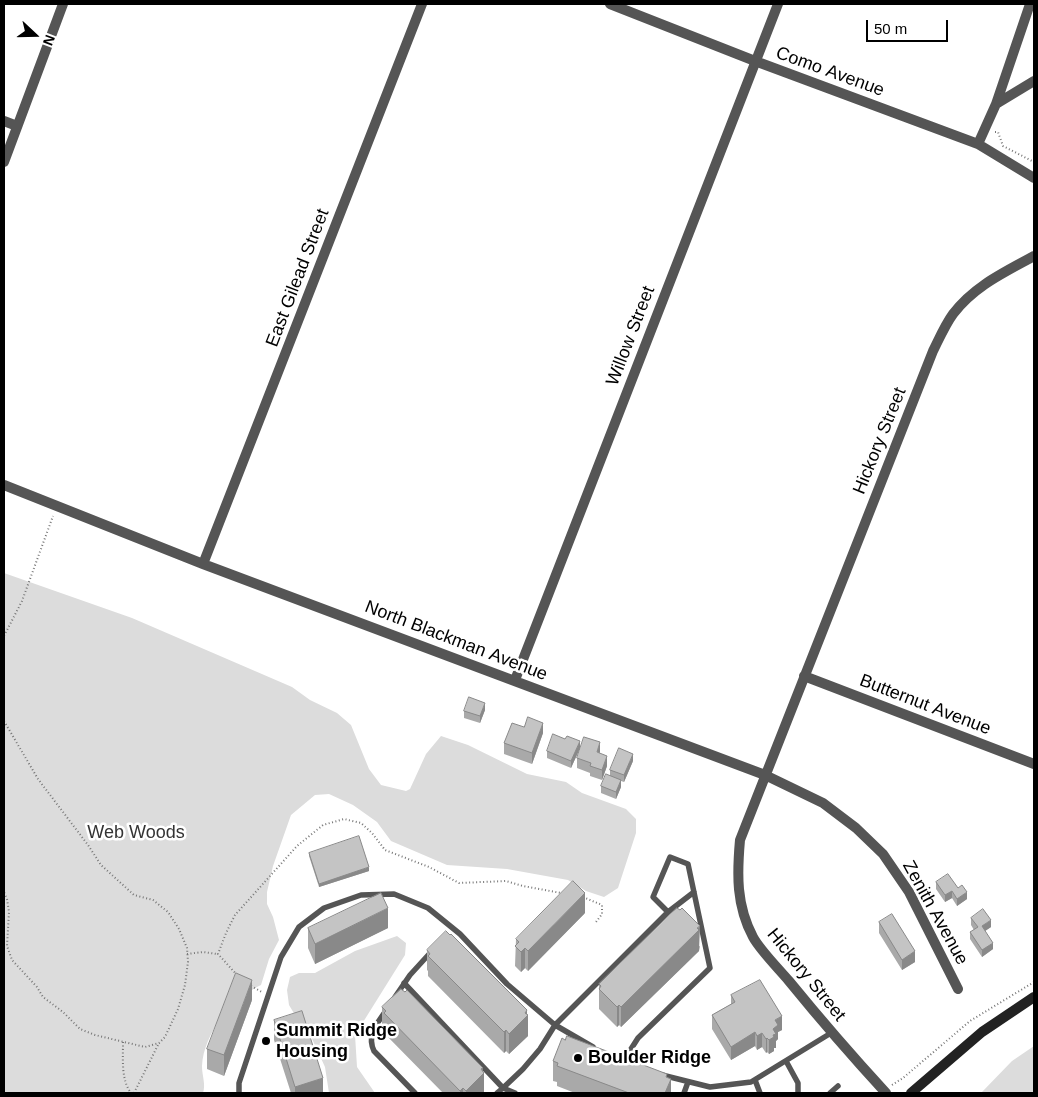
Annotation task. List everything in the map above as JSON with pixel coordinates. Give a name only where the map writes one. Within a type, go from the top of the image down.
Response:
[{"type":"main road","points":[[911,1093],[982,1032],[1034,997]]},
{"type":"street","points":[[4,162],[64,4]]},
{"type":"street","name":"East Gilead Street","points":[[204,564],[422,4]]},
{"type":"street","name":"Como Avenue","points":[[610,4],[755,61],[978,144],[1034,178]]},
{"type":"street","name":"Willow Street","points":[[515,680],[778,4]]},
{"type":"street","points":[[978,144],[996,104],[1030,4]]},
{"type":"street","points":[[996,104],[1034,81]]},
{"type":"street","points":[[4,121],[17,126]]},
{"type":"street","name":"Hickory Street","points":[[886,1093],[831,1033],[753,938],[741,902],[737,871],[740,840],[933,351],[945,327],[972,294],[988,282],[1034,256]]},
{"type":"street","name":"North Blackman Avenue","points":[[4,485],[204,564],[765,775],[823,803],[856,828],[883,854]]},
{"type":"street","name":"Butternut Avenue","points":[[804,676],[1034,764]]},
{"type":"street","name":"Zenith Avenue","points":[[883,854],[909,892],[958,989]]},
{"type":"lane","points":[[624,1060],[638,1038],[710,968],[688,864],[670,856],[653,897],[668,912]]},
{"type":"lane","points":[[497,1093],[523,1069],[540,1049],[555,1025],[668,912],[694,892]]},
{"type":"lane","points":[[239,1093],[239,1083],[281,957],[299,927],[324,908],[361,895],[394,894],[428,908],[460,934],[507,984],[555,1025],[602,1052]]},
{"type":"lane","points":[[447,935],[453,928]]},
{"type":"lane","points":[[415,1093],[374,1051],[370,1043],[373,1030],[404,983],[435,948]]},
{"type":"lane","points":[[404,983],[502,1088],[516,1093]]},
{"type":"lane","points":[[651,1070],[710,1087],[751,1082],[831,1033]]},
{"type":"lane","points":[[791,1070],[794,1056]]},
{"type":"lane","points":[[616,1057],[633,1064]]},
{"type":"lane","points":[[786,1061],[798,1083],[798,1093]]},
{"type":"lane","points":[[755,1080],[760,1093]]},
{"type":"lane","points":[[684,1093],[688,1082]]},
{"type":"lane","points":[[830,1093],[838,1086]]},
{"type":"path","points":[[985,129],[998,132],[1003,146],[1034,162]]},
{"type":"path","points":[[4,636],[22,601],[56,506]]},
{"type":"path","points":[[4,721],[38,779],[101,865],[134,895],[153,900],[168,912],[179,929],[187,948],[188,962],[185,985],[178,1009],[165,1037],[159,1043],[133,1093],[126,1086],[123,1059],[124,1042]]},
{"type":"path","points":[[4,892],[9,912],[7,946],[12,960],[37,987],[43,997],[63,1012],[80,1029],[95,1035],[145,1047],[159,1043]]},
{"type":"path","points":[[187,954],[203,952],[218,954]]},
{"type":"path","points":[[894,1083],[903,1078],[970,1021],[1034,982]]},
{"type":"green space","name":"Web Woods","points":[[4,573],[132,618],[292,687],[310,700],[337,713],[351,725],[369,769],[381,785],[406,791],[410,789],[426,754],[441,736],[468,745],[527,774],[566,782],[582,793],[626,809],[636,819],[636,833],[618,888],[604,897],[586,891],[568,880],[507,869],[447,865],[391,841],[377,822],[353,805],[329,794],[315,795],[291,815],[273,866],[267,892],[267,904],[273,917],[279,940],[269,959],[261,985],[239,999],[230,1008],[221,1018],[208,1041],[202,1066],[203,1093],[4,1093]]},
{"type":"green space","points":[[397,936],[406,943],[405,955],[355,1035],[357,1067],[375,1093],[329,1093],[325,1067],[308,1030],[298,1020],[289,1005],[287,990],[290,977],[299,973],[315,973],[355,951]]},
{"type":"green space","points":[[1034,1046],[1034,1093],[981,1093],[1012,1061]]},
{"type":"building","points":[[469,697],[485,703],[480,716],[464,711]]},
{"type":"building","points":[[528,717],[543,723],[532,753],[504,743],[512,723],[524,727]]},
{"type":"building","points":[[553,734],[565,739],[567,736],[580,741],[571,761],[547,751]]},
{"type":"building","points":[[584,737],[600,742],[597,752],[607,756],[602,770],[590,766],[591,763],[577,758]]},
{"type":"building","points":[[619,748],[633,754],[624,775],[610,770]]},
{"type":"building","points":[[606,774],[621,780],[616,792],[601,786]]},
{"type":"building","points":[[359,836],[369,867],[319,884],[309,853]]},
{"type":"building","points":[[948,874],[958,888],[962,885],[967,892],[957,899],[952,891],[945,895],[936,882]]},
{"type":"building","points":[[573,881],[585,893],[528,951],[525,948],[521,952],[515,946],[519,942],[516,939]]},
{"type":"building","points":[[381,893],[388,908],[315,944],[308,928]]},
{"type":"building","points":[[677,908],[680,910],[682,908],[700,926],[697,928],[699,930],[621,1007],[619,1005],[617,1007],[599,989],[601,986],[599,984]]},
{"type":"building","points":[[983,909],[991,920],[982,926],[993,943],[982,950],[970,932],[978,927],[971,918]]},
{"type":"building","points":[[892,914],[915,951],[902,960],[879,922]]},
{"type":"building","points":[[446,931],[527,1010],[525,1013],[528,1015],[509,1034],[506,1030],[504,1032],[428,956],[430,954],[427,950]]},
{"type":"building","points":[[236,973],[252,980],[224,1055],[207,1049]]},
{"type":"building","points":[[760,980],[782,1016],[775,1020],[778,1025],[773,1029],[776,1034],[769,1040],[762,1033],[757,1036],[755,1032],[731,1047],[712,1015],[735,1002],[731,995]]},
{"type":"building","points":[[401,989],[405,992],[407,990],[483,1068],[481,1069],[484,1073],[466,1091],[463,1088],[460,1091],[384,1013],[386,1011],[382,1007]]},
{"type":"building","points":[[302,1011],[323,1078],[295,1087],[274,1020]]},
{"type":"building","points":[[567,1036],[667,1074],[666,1077],[671,1079],[665,1093],[629,1093],[557,1066],[558,1063],[553,1061],[562,1038],[565,1040]]},
{"type":"place","name":"Summit Ridge Housing","points":[[266,1041]]},
{"type":"place","name":"Boulder Ridge","points":[[578,1058]]}]
